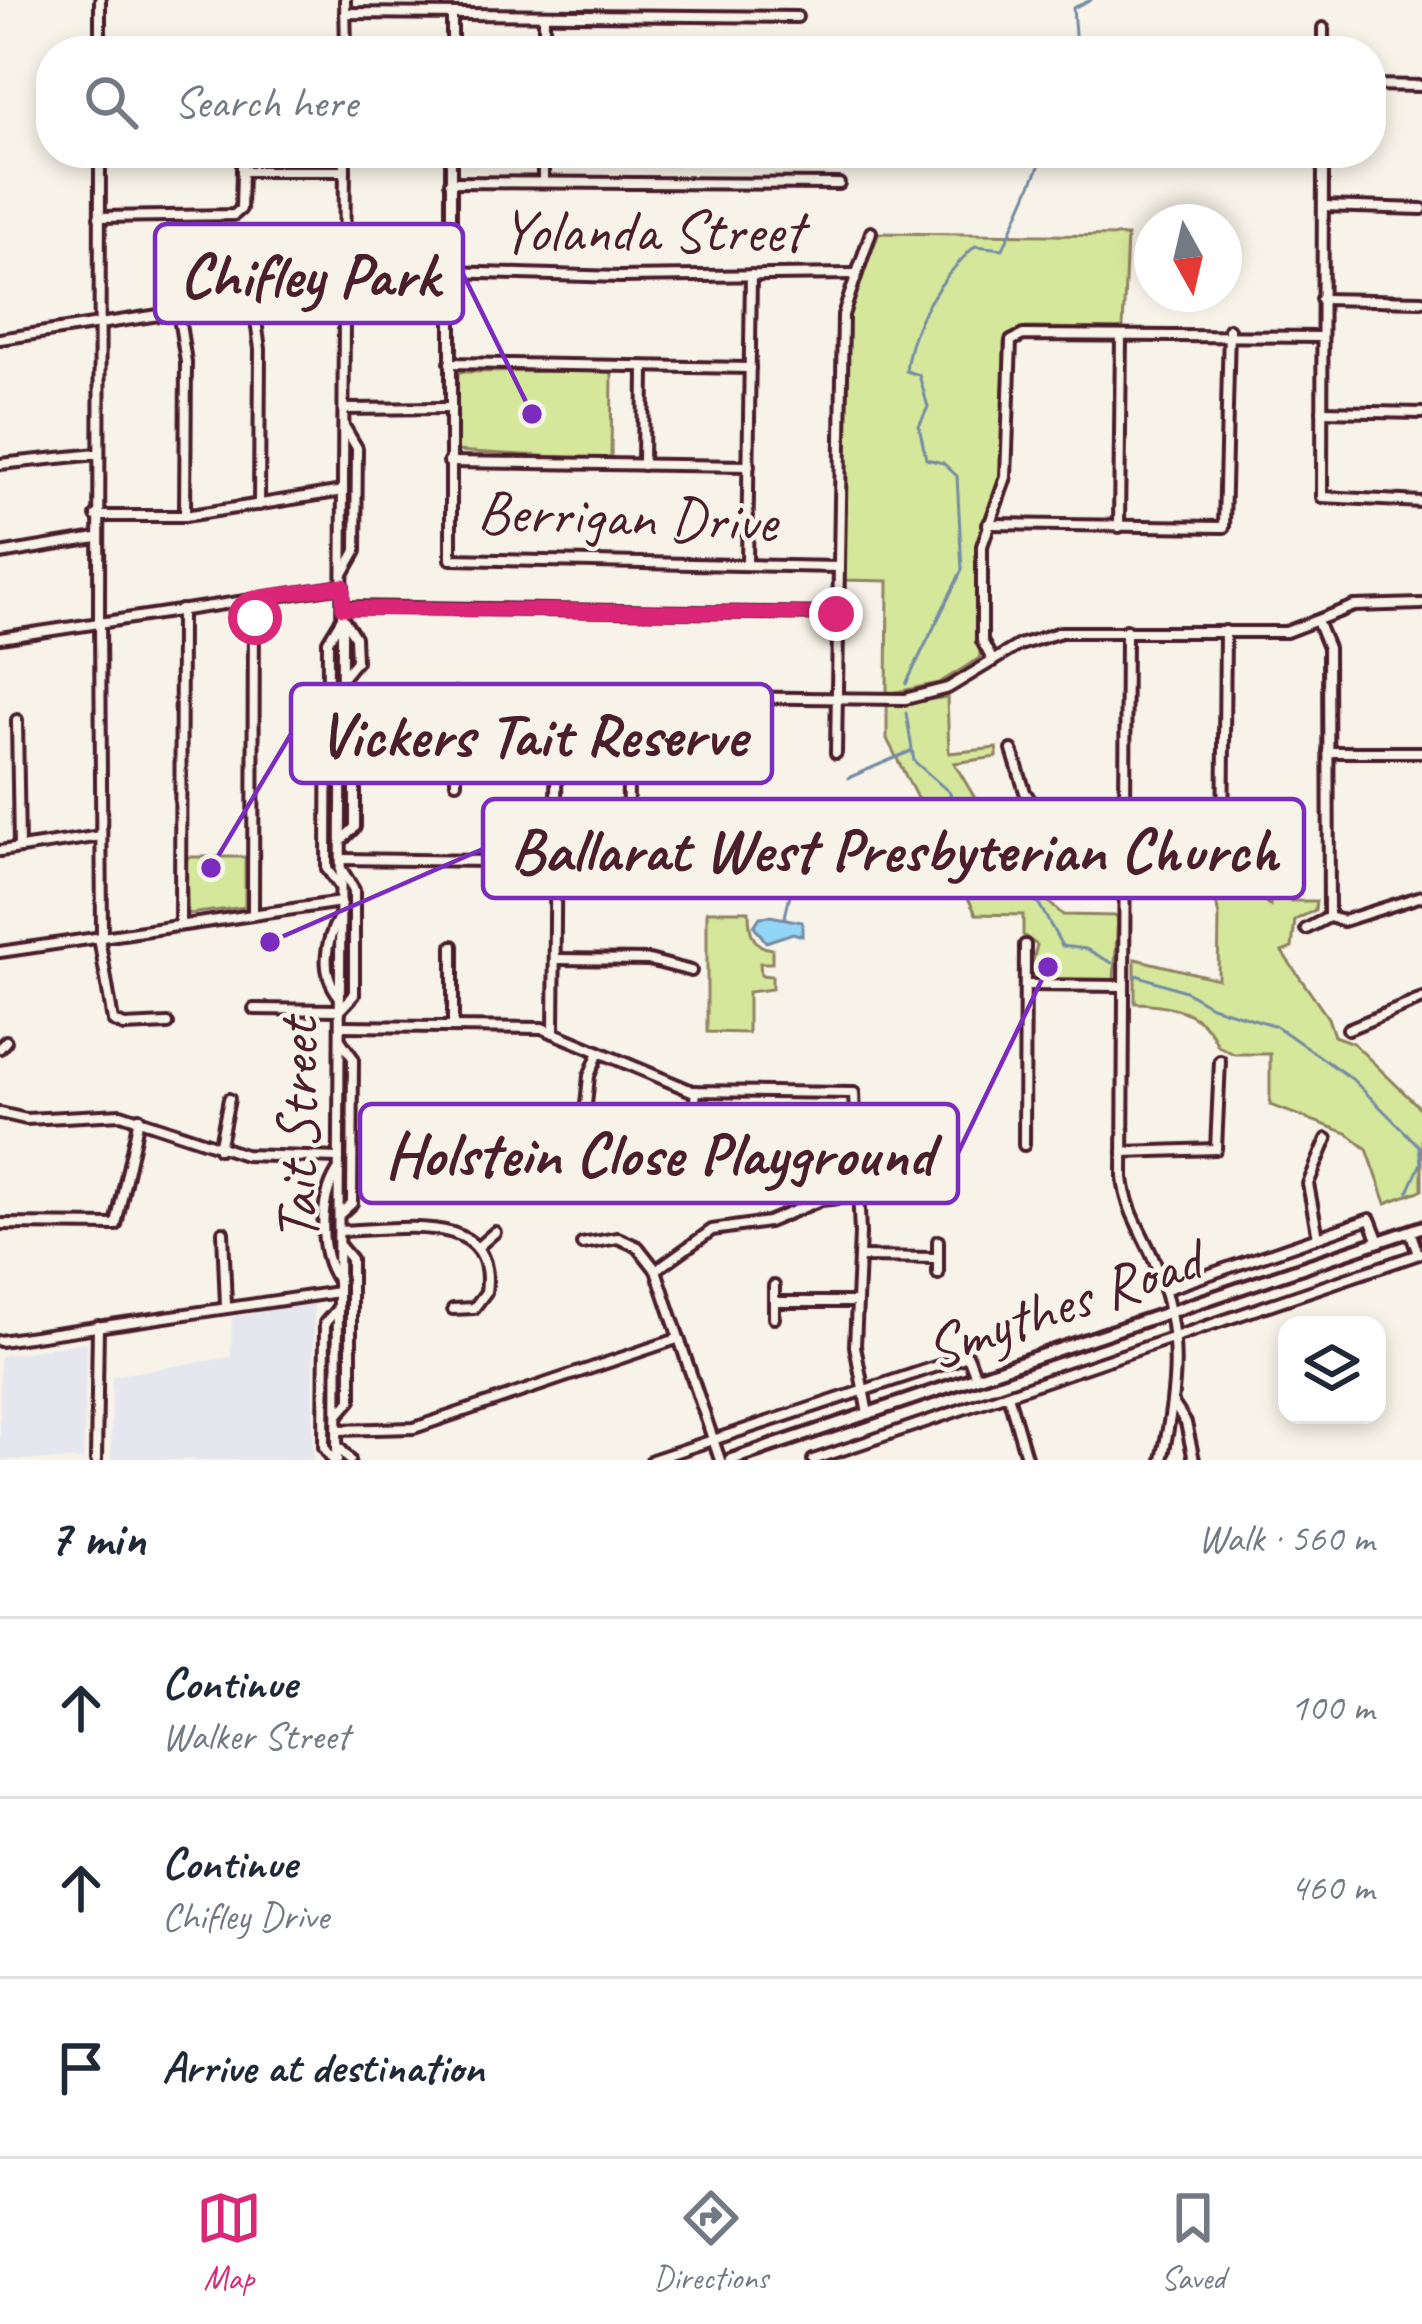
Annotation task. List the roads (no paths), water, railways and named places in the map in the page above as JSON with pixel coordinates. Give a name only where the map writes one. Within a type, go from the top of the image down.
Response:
[{"type":"main road","name":"Smythes Road","points":[[730,1460],[1422,1227]]},
{"type":"street","points":[[100,0],[100,36]]},
{"type":"street","points":[[345,0],[346,36]]},
{"type":"street","points":[[746,0],[746,16]]},
{"type":"street","points":[[345,13],[797,17]]},
{"type":"street","points":[[452,16],[452,36]]},
{"type":"street","points":[[544,18],[544,36]]},
{"type":"street","points":[[1323,28],[1323,36]]},
{"type":"street","points":[[1386,85],[1422,86]]},
{"type":"street","points":[[100,168],[96,538],[100,937],[113,1021],[169,1024]]},
{"type":"street","name":"Berrigan Drive","points":[[451,168],[448,551],[456,562],[838,567]]},
{"type":"street","points":[[543,168],[543,180]]},
{"type":"street","points":[[1323,168],[1322,497],[1422,502]]},
{"type":"street","points":[[0,952],[253,913],[341,907],[341,840],[354,832],[356,730],[342,710],[345,171],[242,171],[236,214],[99,217]]},
{"type":"street","points":[[451,182],[839,184]]},
{"type":"street","points":[[1323,206],[1422,208]]},
{"type":"street","points":[[836,753],[843,315],[871,232]]},
{"type":"street","name":"Yolanda Street","points":[[450,272],[854,274]]},
{"type":"street","points":[[747,564],[751,275]]},
{"type":"street","points":[[0,337],[344,287]]},
{"type":"street","points":[[253,299],[260,349],[259,505]]},
{"type":"street","points":[[1321,299],[1422,301]]},
{"type":"street","points":[[178,311],[186,362],[185,516]]},
{"type":"street","points":[[993,661],[982,641],[982,546],[1006,477],[1011,340],[1021,335],[1121,336],[1135,332],[1321,337]]},
{"type":"street","points":[[988,524],[1213,530],[1226,525],[1229,334]]},
{"type":"street","points":[[1119,527],[1121,336]]},
{"type":"street","points":[[450,363],[750,368]]},
{"type":"street","points":[[643,465],[644,368]]},
{"type":"street","points":[[344,409],[448,408]]},
{"type":"street","points":[[1322,411],[1422,412]]},
{"type":"street","points":[[343,573],[356,551],[357,448],[344,425]]},
{"type":"street","points":[[0,464],[97,454]]},
{"type":"street","points":[[448,462],[749,466]]},
{"type":"street","points":[[97,516],[185,516],[343,491]]},
{"type":"street","points":[[0,554],[96,538]]},
{"type":"street","points":[[0,638],[343,586]]},
{"type":"street","points":[[253,913],[254,598]]},
{"type":"street","points":[[343,694],[922,696],[1053,633],[1292,631],[1354,606],[1422,604]]},
{"type":"street","points":[[180,925],[181,610]]},
{"type":"street","points":[[343,614],[836,614]]},
{"type":"street","points":[[341,889],[327,869],[328,731],[329,637],[343,614]]},
{"type":"street","points":[[1317,621],[1328,652],[1329,917]]},
{"type":"street","points":[[1126,630],[1123,1152],[1129,1210],[1164,1290],[1178,1337],[1162,1460]]},
{"type":"street","points":[[1012,750],[1025,792],[1064,857],[1076,862],[1211,864],[1222,856],[1225,632]]},
{"type":"street","points":[[456,693],[456,782]]},
{"type":"street","points":[[554,1033],[557,696]]},
{"type":"street","points":[[341,864],[627,863],[629,697]]},
{"type":"street","points":[[17,720],[19,848]]},
{"type":"street","points":[[1328,752],[1422,752]]},
{"type":"street","points":[[0,851],[101,836]]},
{"type":"street","points":[[254,1009],[340,1010],[353,999],[354,892],[341,864]]},
{"type":"street","points":[[1306,929],[1329,917],[1345,921],[1422,896]]},
{"type":"street","name":"Tait Street","points":[[335,1460],[340,997],[328,983],[327,956],[328,932],[341,907]]},
{"type":"street","points":[[1024,1145],[1025,945]]},
{"type":"street","points":[[452,946],[453,1027]]},
{"type":"street","points":[[556,959],[653,961],[691,971]]},
{"type":"street","points":[[1025,985],[1124,986]]},
{"type":"street","points":[[1348,1029],[1422,999]]},
{"type":"street","points":[[340,1026],[554,1033],[696,1091],[850,1094],[858,1110],[857,1302],[861,1392],[868,1414]]},
{"type":"street","points":[[339,1215],[352,1203],[353,1058],[340,1040]]},
{"type":"street","points":[[582,1144],[589,1079],[599,1052]]},
{"type":"street","points":[[1123,1152],[1216,1149],[1220,1061]]},
{"type":"street","points":[[690,1148],[696,1091]]},
{"type":"street","points":[[219,1149],[229,1099]]},
{"type":"street","points":[[0,1113],[26,1119],[95,1113],[139,1118],[219,1149],[339,1162],[326,1188],[325,1261],[338,1287],[0,1341]]},
{"type":"street","points":[[0,1224],[116,1225],[139,1118]]},
{"type":"street","points":[[936,1174],[937,1124]]},
{"type":"street","points":[[1318,1237],[1308,1190],[1313,1162],[1327,1139]]},
{"type":"street","points":[[858,1148],[935,1149]]},
{"type":"street","points":[[656,1270],[712,1230],[768,1222],[821,1200],[859,1196]]},
{"type":"street","points":[[1164,1290],[1370,1220],[1379,1242]]},
{"type":"street","points":[[339,1231],[452,1232],[479,1246],[487,1262],[485,1295],[474,1308],[453,1309]]},
{"type":"street","points":[[806,1435],[816,1460],[1420,1256],[1410,1231]]},
{"type":"street","points":[[223,1232],[226,1305]]},
{"type":"street","points":[[479,1246],[495,1232]]},
{"type":"street","points":[[582,1244],[604,1237],[625,1239],[656,1270],[719,1460]]},
{"type":"street","points":[[938,1241],[938,1274]]},
{"type":"street","points":[[338,1415],[351,1400],[352,1259],[339,1245]]},
{"type":"street","points":[[860,1257],[938,1258]]},
{"type":"street","points":[[774,1286],[774,1318]]},
{"type":"street","points":[[775,1302],[857,1302]]},
{"type":"street","points":[[335,1460],[324,1447],[325,1323],[338,1307]]},
{"type":"street","points":[[96,1460],[98,1326]]},
{"type":"street","points":[[338,1430],[414,1428],[677,1339]]},
{"type":"street","points":[[652,1460],[968,1357],[976,1377]]},
{"type":"street","points":[[1008,1395],[1027,1460]]},
{"type":"street","points":[[1172,1402],[1186,1423],[1194,1460]]},
{"type":"street","points":[[337,1445],[350,1460]]},
{"type":"water","points":[[760,917],[802,922],[802,936],[793,933],[766,942],[754,926]]},
{"type":"waterway","points":[[1075,36],[1073,8],[1091,0]]},
{"type":"waterway","points":[[906,684],[962,570],[957,476],[943,463],[926,459],[919,426],[928,407],[919,375],[906,371],[909,353],[929,303],[962,259],[975,246],[1003,249],[1038,168]]},
{"type":"waterway","points":[[906,713],[914,761],[949,792],[973,834]]},
{"type":"waterway","points":[[848,778],[911,751]]},
{"type":"waterway","points":[[975,836],[989,848],[997,870],[1039,904],[1062,946],[1086,949],[1112,963]]},
{"type":"waterway","points":[[785,917],[793,881]]},
{"type":"waterway","points":[[1136,975],[1276,1026],[1352,1079],[1419,1146],[1421,1163],[1408,1192]]},
{"type":"place","name":"Chifley Park","points":[[532,414]]},
{"type":"place","name":"Vickers Tait Reserve","points":[[211,868]]},
{"type":"place","name":"Ballarat West Presbyterian Church","points":[[270,942]]},
{"type":"place","name":"Holstein Close Playground","points":[[1048,967]]}]
